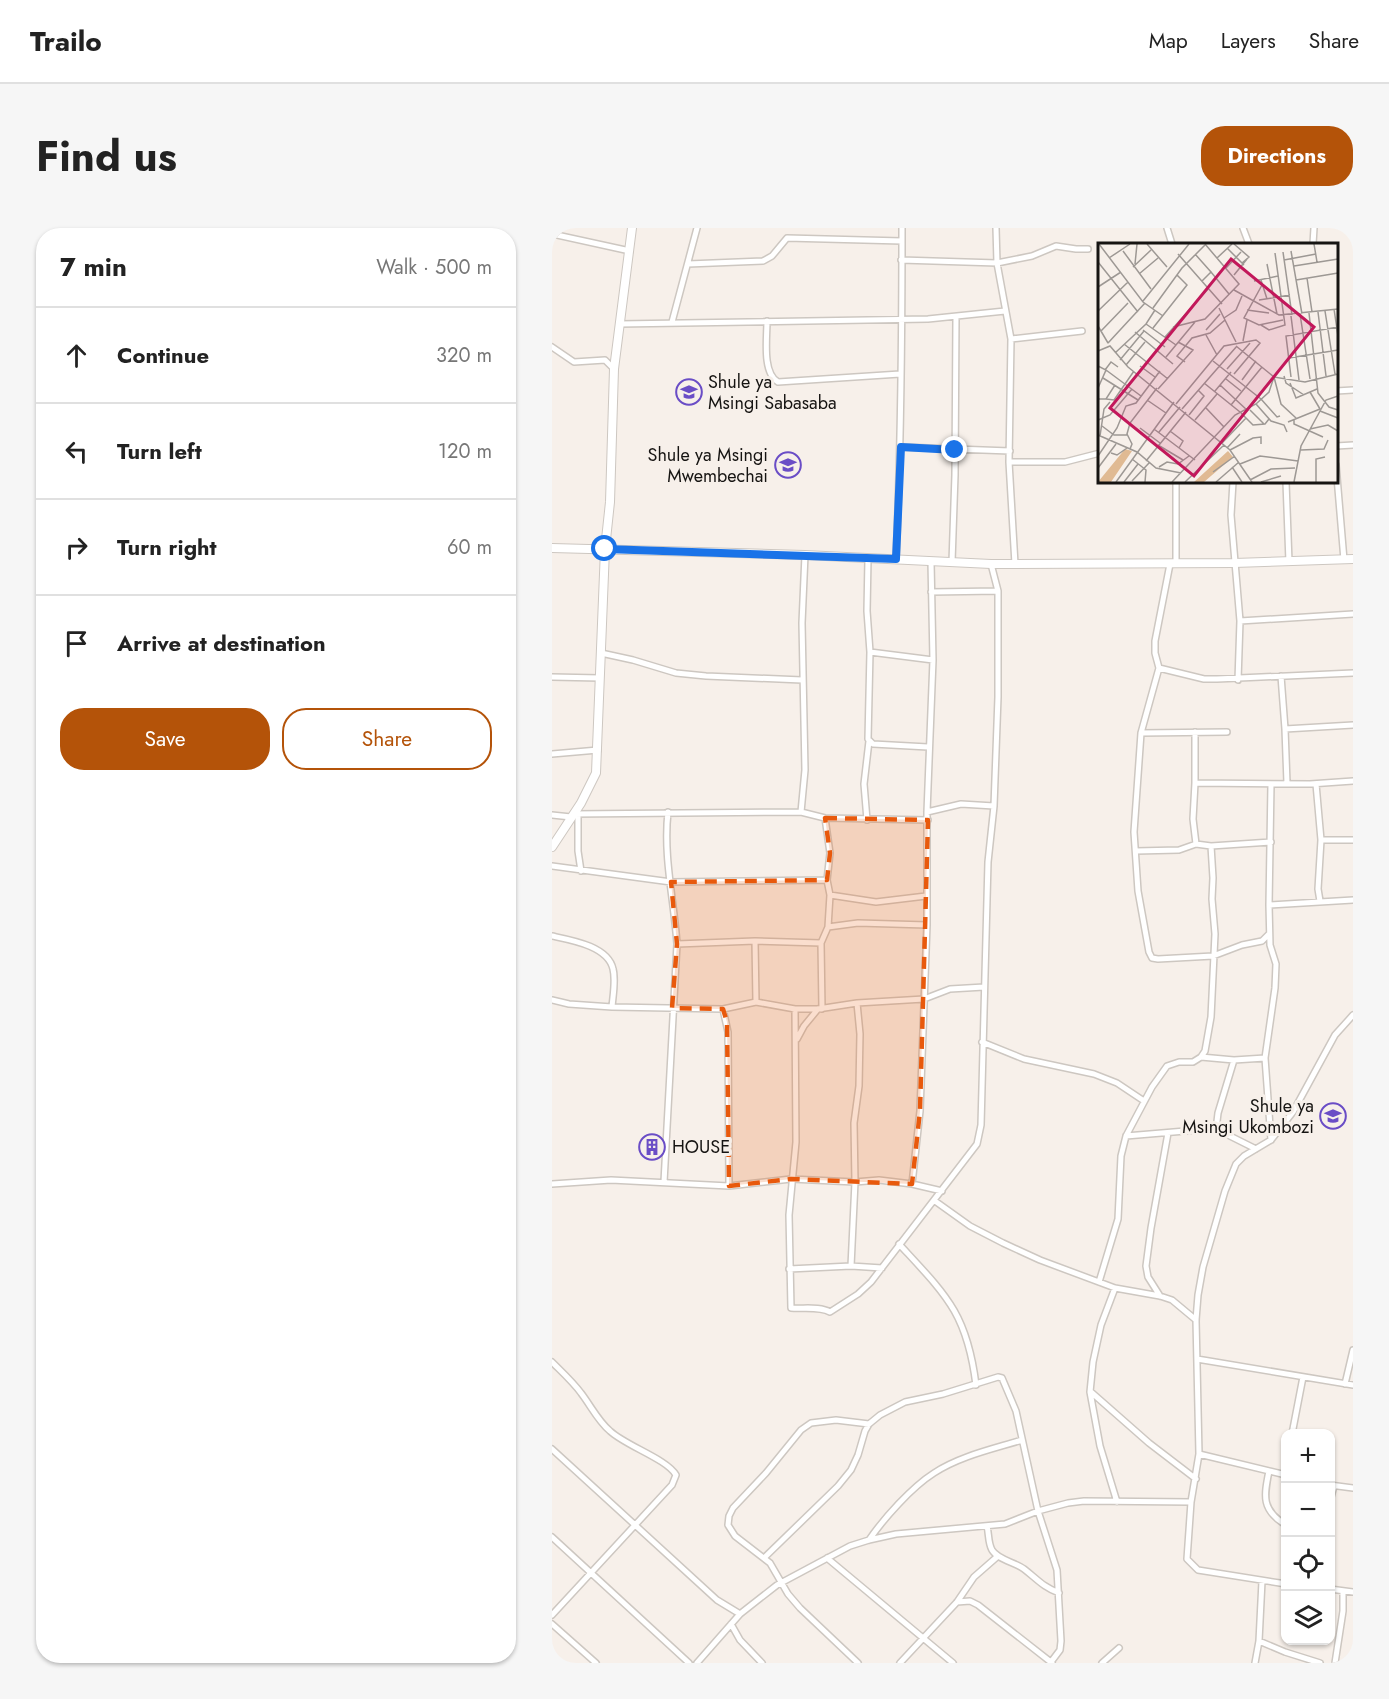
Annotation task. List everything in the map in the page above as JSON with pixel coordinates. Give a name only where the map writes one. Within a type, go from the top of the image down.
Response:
[{"type":"street","points":[[552,846],[574,815],[596,773],[605,549],[610,502],[614,369],[632,228]]},
{"type":"street","points":[[672,322],[697,228]]},
{"type":"street","points":[[896,559],[901,447],[899,410],[902,228]]},
{"type":"street","points":[[996,228],[997,263],[1011,339],[1010,462],[1015,564]]},
{"type":"street","points":[[1167,228],[1172,243]]},
{"type":"street","points":[[1243,228],[1249,243]]},
{"type":"street","points":[[1313,243],[1314,228]]},
{"type":"street","points":[[552,234],[630,251]]},
{"type":"street","points":[[688,264],[763,261],[772,256],[787,238],[902,240]]},
{"type":"street","points":[[901,260],[997,263],[1032,256],[1056,246],[1088,249]]},
{"type":"street","points":[[619,324],[900,319],[956,317],[1005,311]]},
{"type":"street","points":[[952,562],[956,317]]},
{"type":"street","points":[[767,321],[768,369],[771,377],[778,382],[900,374]]},
{"type":"street","points":[[1011,339],[1082,331]]},
{"type":"street","points":[[552,347],[574,362],[605,360],[614,369]]},
{"type":"street","points":[[1338,391],[1353,390]]},
{"type":"street","points":[[1338,446],[1353,445]]},
{"type":"street","points":[[901,447],[1010,452]]},
{"type":"street","points":[[1010,462],[1065,462],[1098,454]]},
{"type":"street","points":[[1176,483],[1173,564],[1155,641],[1159,668],[1141,733],[1136,790],[1134,832],[1138,891],[1150,956],[1158,959],[1213,956],[1262,940],[1269,934]]},
{"type":"street","points":[[1233,483],[1231,514],[1240,621],[1238,680]]},
{"type":"street","points":[[1286,483],[1289,562]]},
{"type":"street","points":[[1338,483],[1344,560]]},
{"type":"street","points":[[552,548],[805,555],[991,564],[1173,564],[1353,559]]},
{"type":"street","points":[[801,812],[805,770],[802,623],[805,555]]},
{"type":"street","points":[[867,820],[864,784],[868,741],[867,699],[870,652],[867,611],[868,559]]},
{"type":"street","points":[[912,1184],[920,1111],[927,925],[928,747],[933,660],[931,562]]},
{"type":"street","points":[[795,1010],[796,1142],[791,1179],[789,1269],[791,1308],[809,1310],[823,1308],[830,1312],[858,1294],[882,1268],[977,1144],[981,1125],[988,862],[997,756],[998,591],[991,564]]},
{"type":"street","points":[[932,592],[998,591]]},
{"type":"street","points":[[1240,621],[1353,615]]},
{"type":"street","points":[[870,652],[933,660]]},
{"type":"street","points":[[601,653],[676,673],[802,680]]},
{"type":"street","points":[[1159,668],[1204,678],[1238,680],[1353,673]]},
{"type":"street","points":[[1281,676],[1286,729],[1287,783]]},
{"type":"street","points":[[552,677],[600,678]]},
{"type":"street","points":[[1286,729],[1353,725]]},
{"type":"street","points":[[1195,732],[1196,783],[1193,819],[1196,844]]},
{"type":"street","points":[[1141,733],[1227,732]]},
{"type":"street","points":[[868,741],[881,745],[928,747]]},
{"type":"street","points":[[552,754],[598,750]]},
{"type":"street","points":[[1196,783],[1317,784],[1353,781]]},
{"type":"street","points":[[1270,1140],[1265,1058],[1276,964],[1269,934],[1271,784]]},
{"type":"street","points":[[1317,784],[1321,840],[1318,889],[1320,901]]},
{"type":"street","points":[[927,812],[961,804],[994,806]]},
{"type":"street","points":[[664,1182],[677,944],[666,850],[668,812]]},
{"type":"street","points":[[552,815],[801,812],[825,818],[928,819]]},
{"type":"street","points":[[574,815],[581,872]]},
{"type":"street","points":[[795,1050],[800,1032],[820,1009],[821,943],[828,927],[830,895],[827,880],[830,853],[825,818]]},
{"type":"street","points":[[1321,840],[1353,840]]},
{"type":"street","points":[[1136,851],[1179,850],[1196,844],[1211,846],[1271,842]]},
{"type":"street","points":[[1099,1282],[1118,1220],[1121,1156],[1126,1136],[1144,1101],[1167,1066],[1179,1062],[1193,1062],[1202,1057],[1205,1051],[1211,1017],[1215,934],[1211,846]]},
{"type":"street","points":[[552,866],[581,872],[671,882],[827,880]]},
{"type":"street","points":[[830,895],[876,902],[926,896]]},
{"type":"street","points":[[1269,905],[1353,900]]},
{"type":"street","points":[[828,927],[858,923],[927,925]]},
{"type":"street","points":[[552,936],[598,950],[608,959],[613,965],[614,972],[612,1007]]},
{"type":"street","points":[[677,944],[755,941],[821,943]]},
{"type":"street","points":[[755,941],[756,1002]]},
{"type":"street","points":[[552,1000],[569,1004],[612,1007],[723,1010],[756,1002],[795,1010],[924,999],[950,989],[984,987]]},
{"type":"street","points":[[851,1266],[855,1182],[854,1124],[859,1086],[860,1034],[857,1003]]},
{"type":"street","points":[[723,1010],[728,1032],[729,1186]]},
{"type":"street","points":[[1281,1583],[1198,1570],[1188,1559],[1191,1502],[1199,1454],[1196,1320],[1198,1294],[1203,1267],[1236,1164],[1270,1140],[1293,1112],[1335,1035],[1353,1015]]},
{"type":"street","points":[[982,1042],[1024,1059],[1094,1074],[1117,1083],[1144,1101]]},
{"type":"street","points":[[1202,1057],[1234,1060],[1265,1058]]},
{"type":"street","points":[[1216,1130],[1218,1113],[1234,1060]]},
{"type":"street","points":[[1126,1136],[1216,1130],[1256,1149]]},
{"type":"street","points":[[1160,1296],[1148,1277],[1146,1266],[1168,1133]]},
{"type":"street","points":[[552,1184],[610,1180],[729,1186],[791,1179],[855,1182],[879,1180],[942,1191]]},
{"type":"street","points":[[934,1201],[970,1226],[1003,1243],[1115,1288],[1172,1300],[1196,1320]]},
{"type":"street","points":[[899,1244],[944,1292],[954,1308],[962,1323],[968,1343],[976,1385]]},
{"type":"street","points":[[789,1269],[851,1266],[882,1268]]},
{"type":"street","points":[[1115,1288],[1101,1325],[1093,1362],[1090,1392],[1100,1446],[1118,1502]]},
{"type":"street","points":[[1345,1384],[1353,1350]]},
{"type":"street","points":[[1197,1359],[1353,1385]]},
{"type":"street","points":[[552,1362],[580,1392],[609,1431],[675,1473],[672,1485],[552,1615]]},
{"type":"street","points":[[764,1558],[838,1486],[851,1470],[865,1431],[869,1424],[880,1415],[905,1402],[976,1385],[998,1377],[1002,1378],[1016,1411],[1038,1511],[1057,1570],[1060,1650],[1052,1662],[978,1605],[970,1601],[957,1602]]},
{"type":"street","points":[[1294,1429],[1303,1377]]},
{"type":"street","points":[[1090,1392],[1149,1443],[1196,1479]]},
{"type":"street","points":[[858,1663],[800,1608],[788,1594],[770,1563],[730,1531],[729,1516],[733,1508],[766,1473],[801,1430],[811,1423],[836,1420],[869,1424]]},
{"type":"street","points":[[869,1540],[879,1525],[908,1495],[936,1472],[978,1454],[1022,1440]]},
{"type":"street","points":[[552,1449],[717,1600],[740,1614]]},
{"type":"street","points":[[1199,1454],[1281,1472]]},
{"type":"street","points":[[1269,1471],[1265,1494],[1267,1507],[1272,1516],[1281,1522]]},
{"type":"street","points":[[1335,1485],[1353,1488]]},
{"type":"street","points":[[697,1663],[740,1614],[781,1582],[827,1558],[869,1540],[920,1531],[1005,1524],[1038,1511],[1084,1501],[1191,1502]]},
{"type":"street","points":[[987,1526],[990,1545],[998,1556],[1026,1570],[1045,1587],[1059,1593]]},
{"type":"street","points":[[552,1537],[689,1663]]},
{"type":"street","points":[[900,1663],[957,1602],[974,1576],[998,1556]]},
{"type":"street","points":[[827,1558],[953,1663]]},
{"type":"street","points":[[1255,1663],[1259,1641],[1262,1581]]},
{"type":"street","points":[[1335,1590],[1353,1592]]},
{"type":"street","points":[[1335,1663],[1343,1591]]},
{"type":"street","points":[[552,1624],[596,1663]]},
{"type":"street","points":[[731,1624],[740,1640],[762,1663]]},
{"type":"street","points":[[1259,1641],[1320,1663]]},
{"type":"street","points":[[1102,1663],[1119,1648]]},
{"type":"highlighted area","points":[[825,818],[928,820],[920,1111],[912,1184],[791,1179],[729,1186],[727,1022],[723,1009],[672,1008],[677,944],[671,882],[827,880],[830,853]]},
{"type":"place","name":"Shule ya Msingi Sabasaba","points":[[689,392]]},
{"type":"place","name":"Shule ya Msingi Mwembechai","points":[[788,465]]},
{"type":"place","name":"Shule ya Msingi Ukombozi","points":[[1333,1116]]},
{"type":"place","name":"HOUSE","points":[[652,1147]]},
{"type":"route","points":[[605,549],[896,559],[901,447],[955,450]]}]
